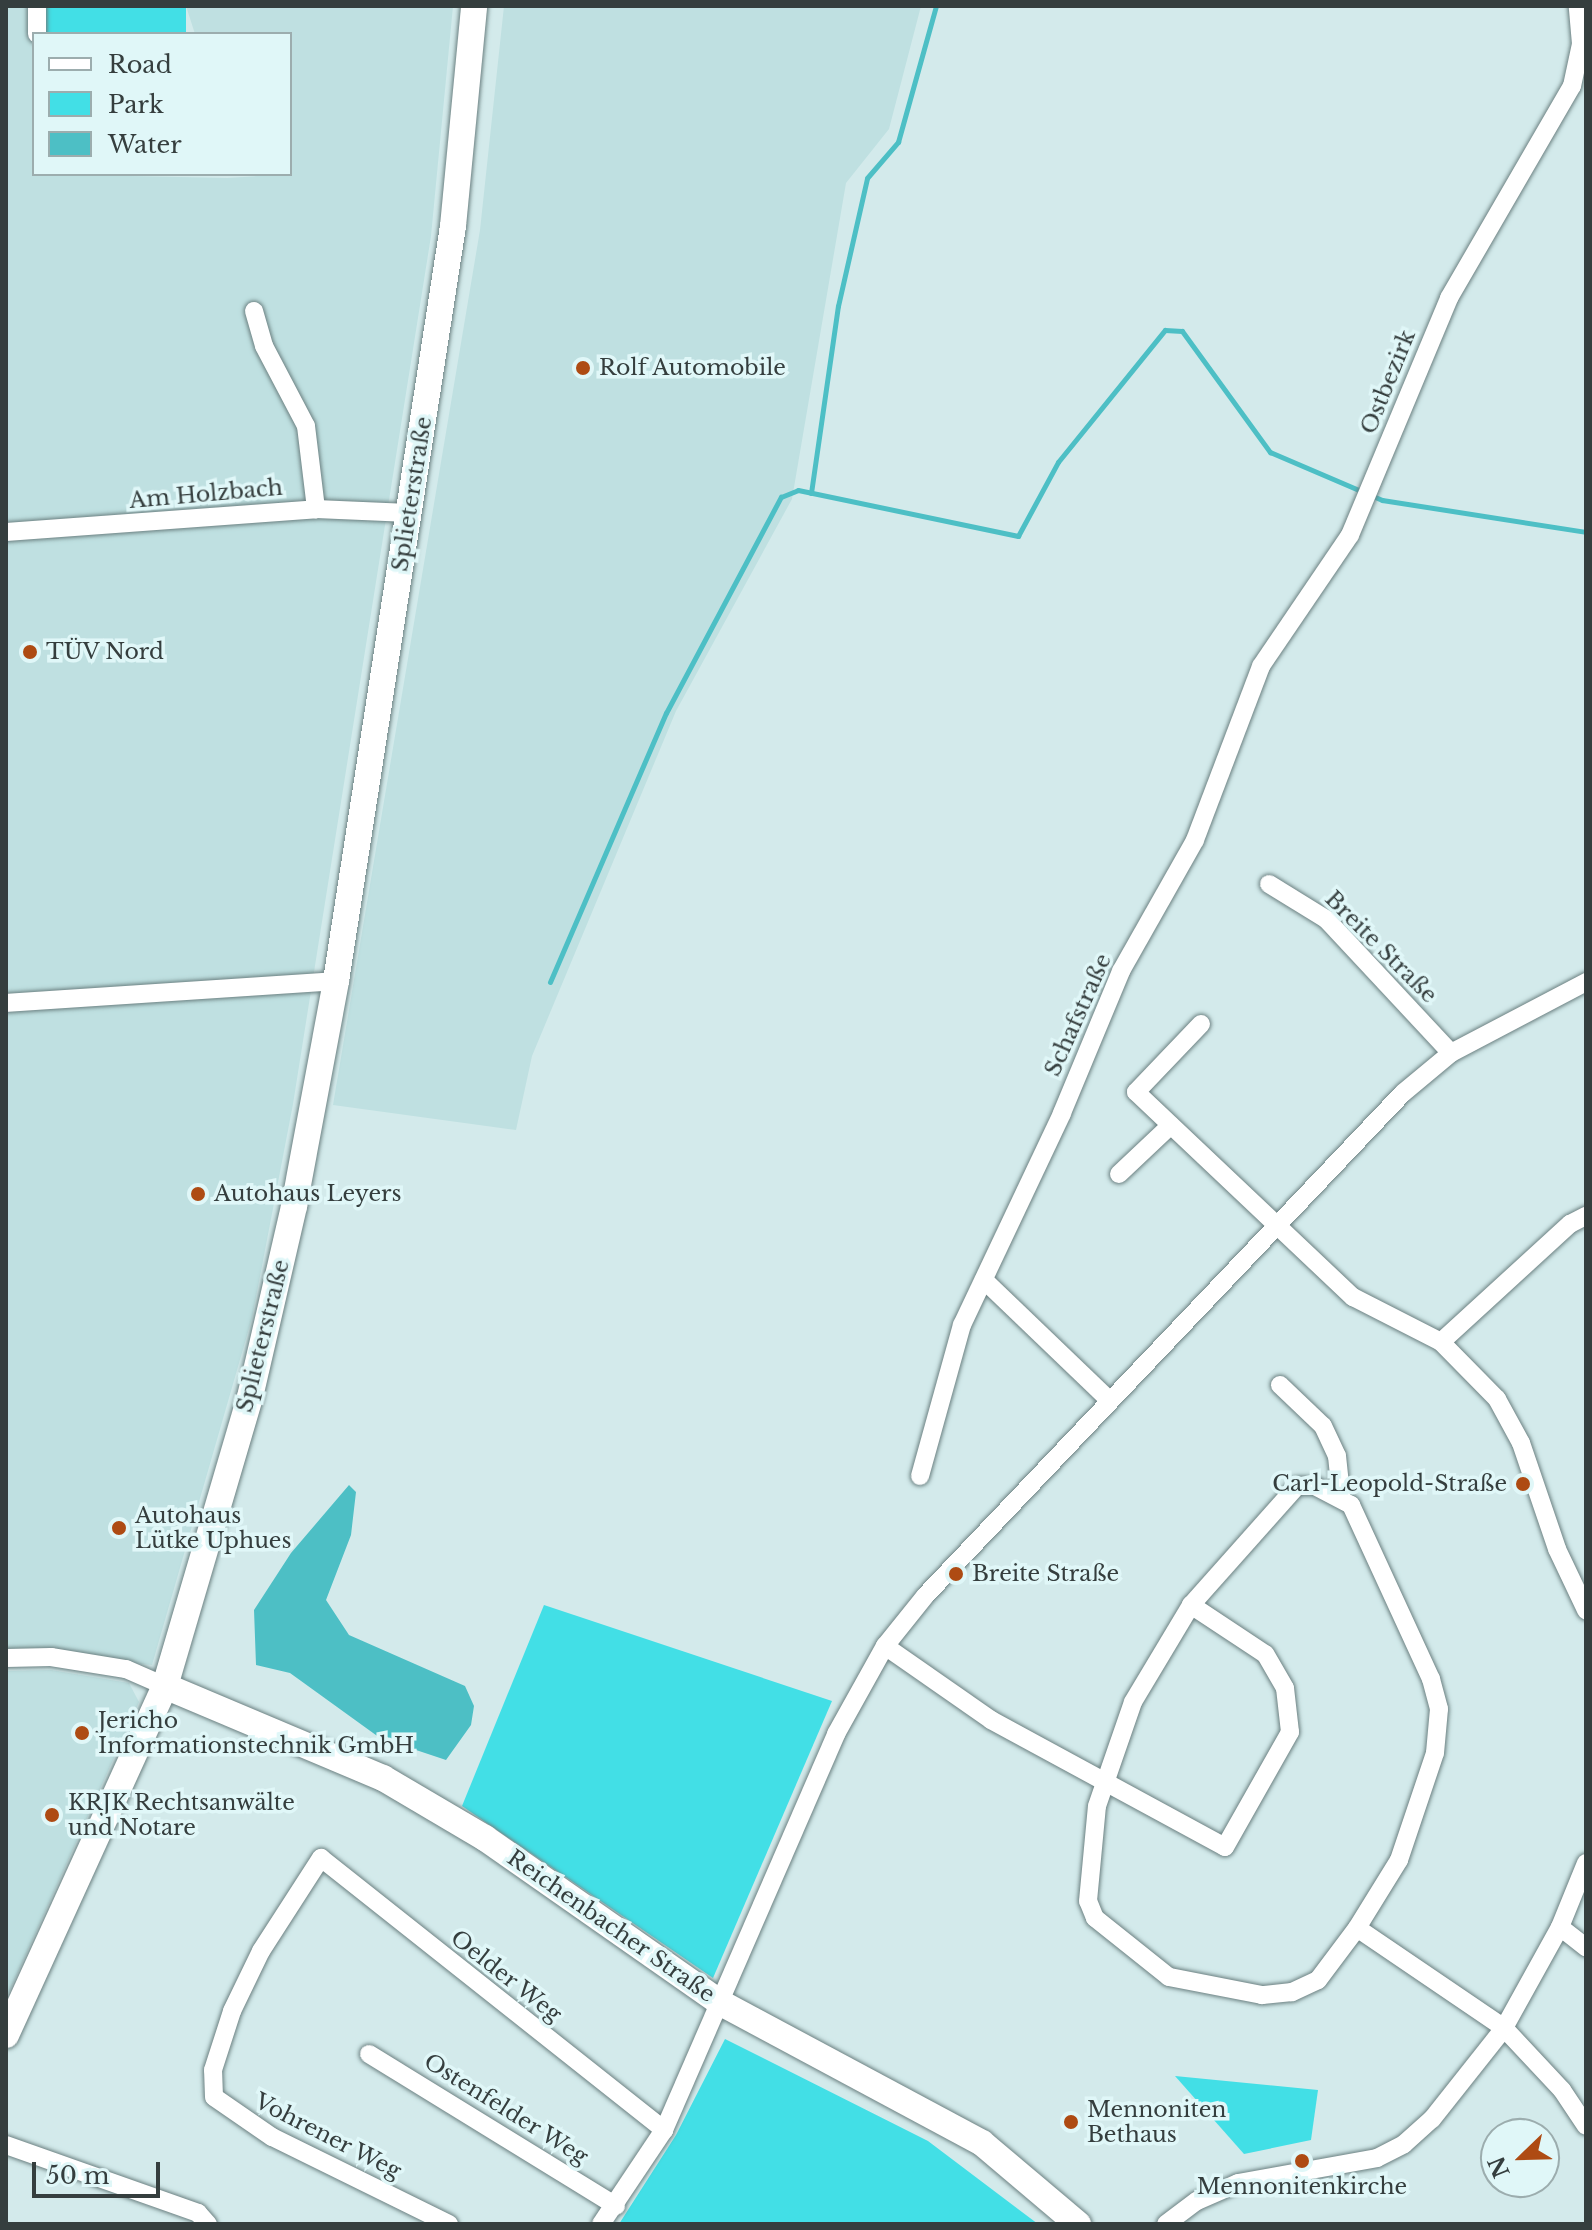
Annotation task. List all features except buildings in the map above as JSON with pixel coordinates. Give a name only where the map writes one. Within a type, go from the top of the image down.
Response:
[{"type":"street","points":[[37,6],[37,32]]},
{"type":"street","name":"Splieterstraße","points":[[6,2035],[165,1686],[250,1397],[294,1206],[336,981],[453,226],[474,6]]},
{"type":"street","name":"Ostbezirk","points":[[1225,773],[1261,666],[1369,496],[1449,298],[1572,86],[1581,44],[1578,6]]},
{"type":"street","points":[[254,311],[264,346],[306,426],[316,509]]},
{"type":"street","name":"Am Holzbach","points":[[6,532],[316,509],[409,513]]},
{"type":"street","name":"Schafstraße","points":[[920,1476],[962,1325],[1121,971],[1195,840],[1225,773]]},
{"type":"street","name":"Breite Straße","points":[[1269,884],[1326,919],[1451,1053]]},
{"type":"street","points":[[6,1003],[336,981]]},
{"type":"street","points":[[601,2224],[616,2206],[664,2130],[836,1734],[885,1646],[948,1568],[1403,1093],[1451,1053],[1586,982]]},
{"type":"street","points":[[1201,1024],[1136,1092],[1353,1297],[1441,1342],[1497,1399],[1510,1420],[1586,1610]]},
{"type":"street","points":[[1119,1174],[1171,1125]]},
{"type":"street","points":[[1441,1342],[1570,1224],[1586,1216]]},
{"type":"street","points":[[984,1280],[1109,1400]]},
{"type":"street","points":[[1280,1385],[1323,1426],[1337,1456],[1341,1495]]},
{"type":"street","points":[[1297,1486],[1341,1495],[1351,1505],[1431,1679],[1439,1709],[1435,1753],[1399,1860],[1357,1928],[1318,1980],[1292,1992],[1262,1995],[1169,1977],[1095,1918],[1088,1901],[1103,1781],[1133,1702],[1191,1605],[1297,1486]]},
{"type":"street","points":[[885,1646],[991,1720],[1225,1847],[1290,1732],[1285,1688],[1265,1654],[1191,1605]]},
{"type":"street","points":[[6,1658],[51,1657],[126,1669],[165,1686]]},
{"type":"street","name":"Reichenbacher Straße","points":[[165,1686],[383,1778],[485,1838],[721,2003],[982,2143],[1078,2224]]},
{"type":"street","name":"Oelder Weg","points":[[321,1858],[664,2130]]},
{"type":"street","name":"Vohrener Weg","points":[[321,1858],[261,1951],[232,2011],[213,2070],[214,2097],[272,2137],[449,2224]]},
{"type":"street","points":[[1166,2224],[1197,2201],[1238,2183],[1377,2158],[1404,2144],[1432,2119],[1504,2028],[1560,1927],[1586,1863]]},
{"type":"street","points":[[1560,1927],[1586,1947]]},
{"type":"street","points":[[1357,1928],[1504,2028],[1562,2090],[1586,2126]]},
{"type":"street","name":"Ostenfelder Weg","points":[[369,2054],[616,2206]]},
{"type":"street","points":[[6,2145],[198,2213],[208,2224]]},
{"type":"shaded area","points":[[6,6],[46,6],[46,32],[32,32],[32,176],[227,178],[292,176],[292,32],[194,32],[186,6],[453,6],[431,236],[293,1104],[252,1318],[152,1665],[6,1652]]},
{"type":"shaded area","points":[[504,6],[921,6],[889,129],[846,183],[792,499],[676,711],[532,1056],[516,1130],[333,1105],[480,230]]},
{"type":"shaded area","points":[[51,1670],[129,1683],[139,1702],[6,1999],[6,1671]]},
{"type":"green space","points":[[46,6],[186,6],[186,32],[46,32]]},
{"type":"green space","points":[[544,1605],[832,1701],[713,1978],[462,1806]]},
{"type":"green space","points":[[725,2039],[928,2141],[1038,2224],[619,2224],[676,2135]]},
{"type":"green space","points":[[1175,2076],[1318,2090],[1311,2140],[1244,2154]]},
{"type":"water","points":[[349,1485],[356,1492],[351,1535],[326,1600],[349,1635],[465,1686],[474,1706],[471,1725],[446,1760],[380,1738],[290,1673],[256,1665],[254,1610],[291,1553]]},
{"type":"waterway","points":[[811,493],[838,306],[867,178],[898,142],[936,6]]},
{"type":"waterway","points":[[550,982],[666,713],[781,497],[798,490],[1018,536],[1058,462],[1165,330],[1182,331],[1270,452],[1382,500],[1586,532]]},
{"type":"place","name":"Rolf Automobile","points":[[583,368]]},
{"type":"place","name":"TÜV Nord","points":[[30,652]]},
{"type":"place","name":"Autohaus Leyers","points":[[198,1194]]},
{"type":"place","name":"Carl-Leopold-Straße","points":[[1523,1484]]},
{"type":"place","name":"Autohaus Lütke Uphues","points":[[119,1528]]},
{"type":"place","name":"Breite Straße","points":[[956,1574]]},
{"type":"place","name":"Jericho Informationstechnik GmbH","points":[[82,1733]]},
{"type":"place","name":"KRJK Rechtsanwälte und Notare","points":[[52,1815]]},
{"type":"place","name":"Mennoniten Bethaus","points":[[1071,2122]]},
{"type":"place","name":"Mennonitenkirche","points":[[1302,2161]]}]
